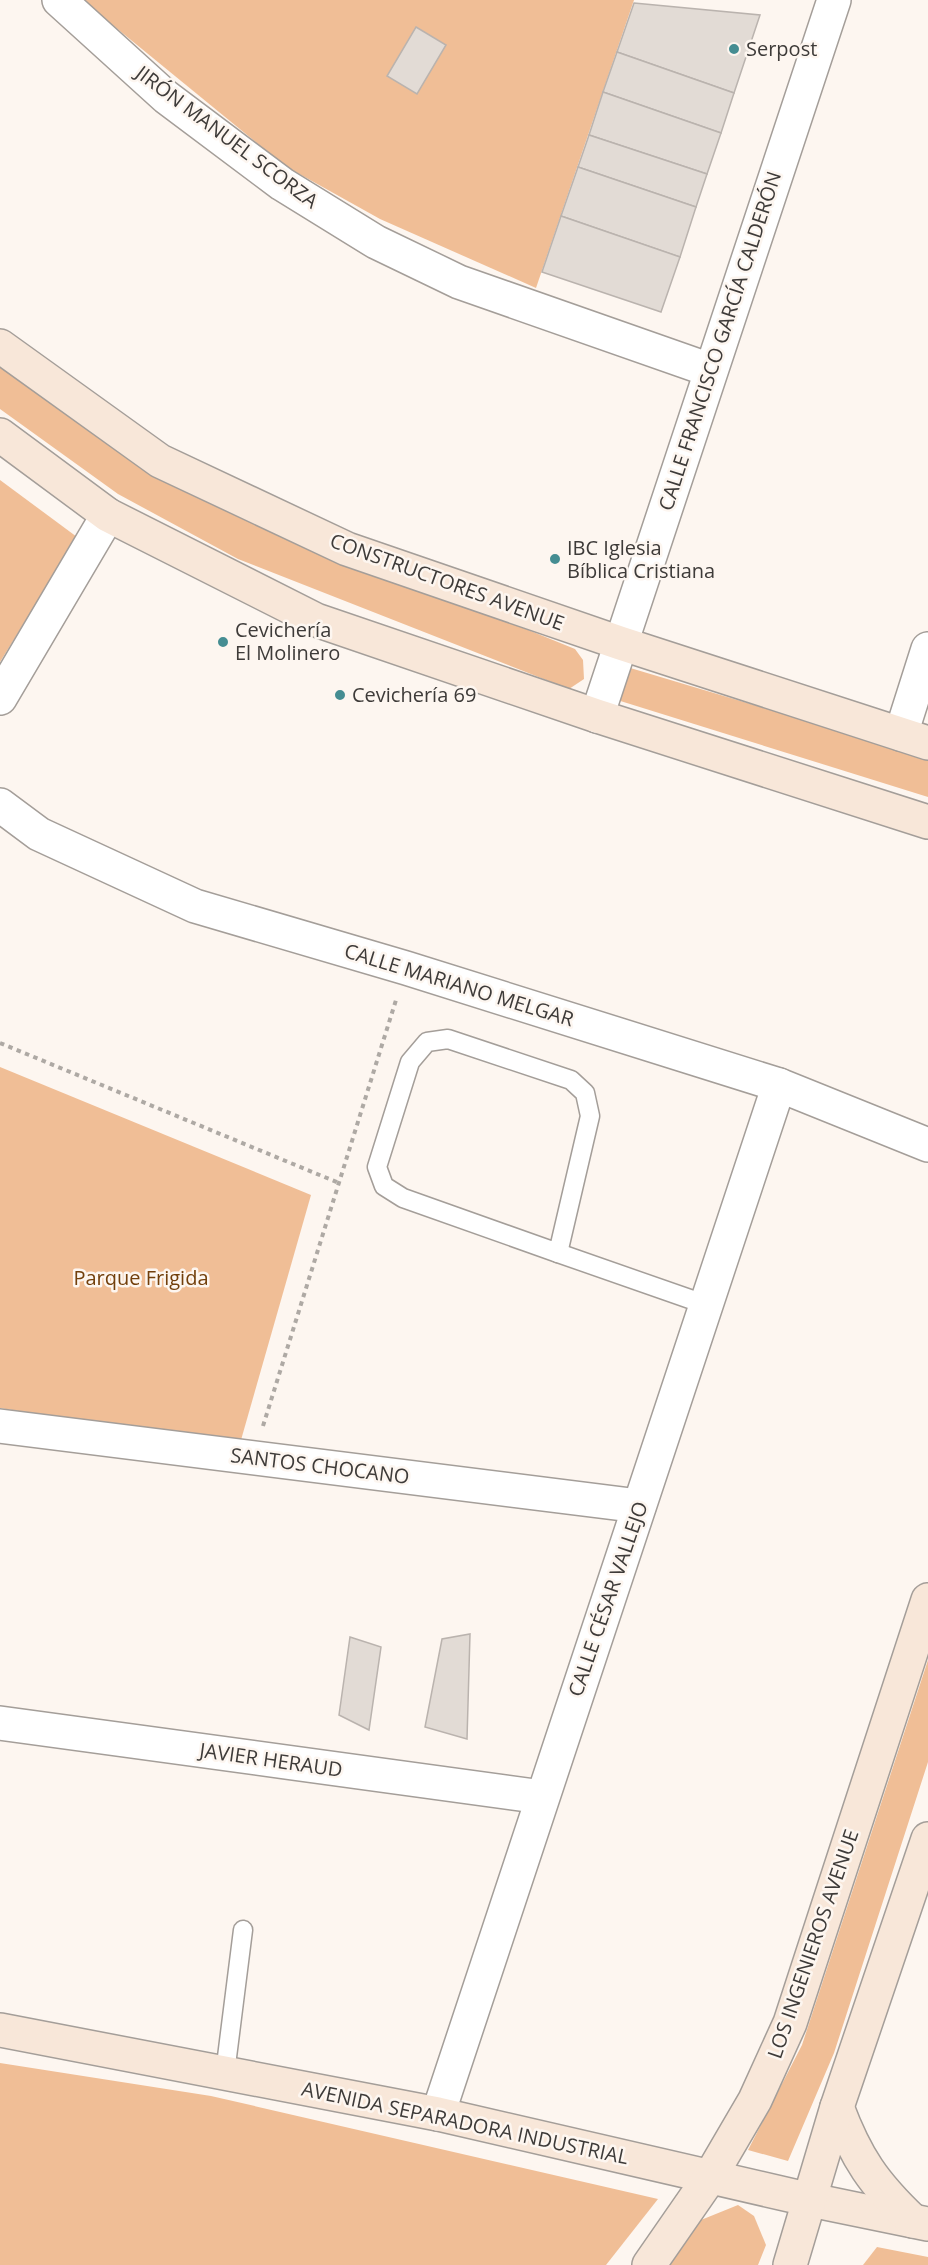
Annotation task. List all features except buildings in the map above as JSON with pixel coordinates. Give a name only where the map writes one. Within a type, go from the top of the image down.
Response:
[{"type":"street","name":"JIRÓN MANUEL SCORZA","points":[[59,0],[166,97],[282,184],[376,242],[459,282],[710,370]]},
{"type":"street","name":"CALLE FRANCISCO GARCÍA CALDERÓN","points":[[597,716],[834,0]]},
{"type":"street","name":"CONSTRUCTORES AVENUE","points":[[0,346],[160,461],[347,549],[621,644],[914,739]]},
{"type":"street","points":[[0,435],[108,515],[316,620],[597,716],[928,822]]},
{"type":"street","points":[[0,698],[108,515]]},
{"type":"street","points":[[914,739],[928,649]]},
{"type":"street","name":"CALLE MARIANO MELGAR","points":[[0,805],[39,834],[195,906],[406,968],[779,1085],[928,1145]]},
{"type":"street","name":"CALLE CÉSAR VALLEJO","points":[[438,2114],[779,1085]]},
{"type":"street","name":"SANTOS CHOCANO","points":[[0,1426],[639,1506]]},
{"type":"street","name":"LOS INGENIEROS AVENUE","points":[[649,2265],[710,2176],[755,2100],[790,2023],[928,1600]]},
{"type":"street","name":"JAVIER HERAUD","points":[[0,1723],[542,1797]]},
{"type":"street","points":[[790,2265],[837,2107],[928,1839]]},
{"type":"street","name":"AVENIDA SEPARADORA INDUSTRIAL","points":[[0,2030],[438,2114],[920,2223]]},
{"type":"street","points":[[837,2107],[849,2139],[866,2170],[887,2197],[920,2223]]},
{"type":"lane","points":[[558,1253],[590,1116],[585,1093],[571,1080],[448,1039],[428,1042],[410,1062],[377,1167],[384,1186],[403,1198],[558,1253],[706,1305]]},
{"type":"lane","points":[[225,2073],[243,1930]]},
{"type":"path","points":[[253,1458],[406,968]]},
{"type":"path","points":[[0,1043],[339,1183]]},
{"type":"green space","points":[[82,0],[634,0],[536,288],[380,219],[285,166]]},
{"type":"green space","points":[[0,367],[130,455],[215,503],[575,649],[583,660],[584,679],[569,689],[238,559],[118,494],[0,409]]},
{"type":"green space","points":[[0,480],[77,537],[0,662]]},
{"type":"green space","points":[[627,667],[928,757],[928,797],[614,699]]},
{"type":"green space","name":"Parque Frigida","points":[[0,1067],[311,1195],[239,1447],[0,1408]]},
{"type":"green space","points":[[928,1660],[928,1762],[834,2053],[788,2161],[748,2150],[802,2045]]},
{"type":"green space","points":[[0,2063],[211,2096],[658,2199],[606,2265],[0,2265]]},
{"type":"green space","points":[[738,2205],[754,2216],[766,2245],[758,2265],[665,2265],[696,2222]]},
{"type":"green space","points":[[877,2247],[928,2257],[928,2265],[863,2265]]},
{"type":"place","name":"Serpost","points":[[734,49]]},
{"type":"place","name":"IBC Iglesia Bíblica Cristiana","points":[[555,559]]},
{"type":"place","name":"Cevichería El Molinero","points":[[223,642]]},
{"type":"place","name":"Cevichería 69","points":[[340,695]]}]
